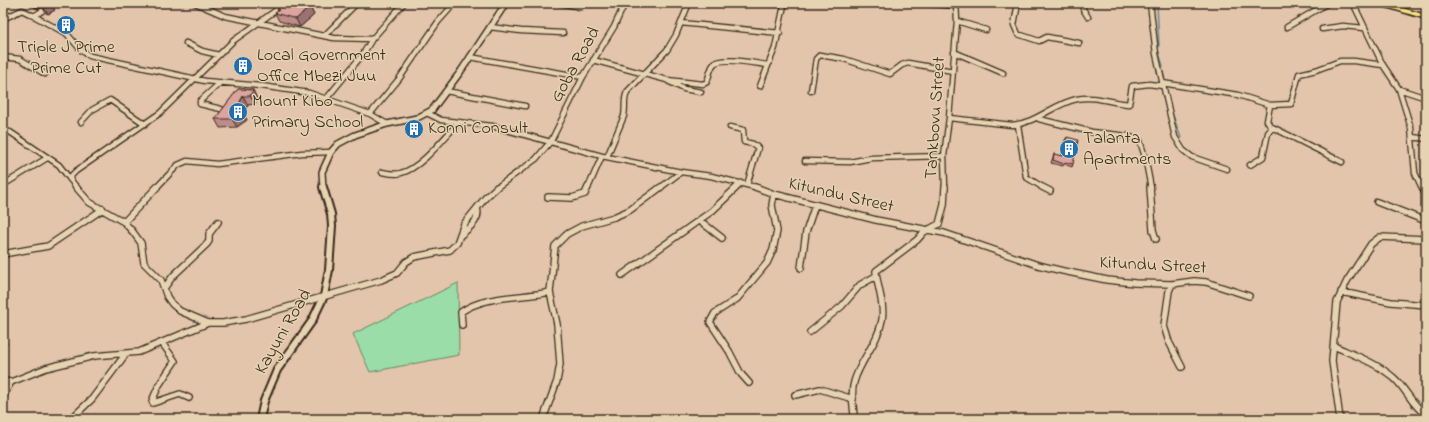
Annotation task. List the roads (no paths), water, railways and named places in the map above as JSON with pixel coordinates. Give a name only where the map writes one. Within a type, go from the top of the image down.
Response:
[{"type":"highway","points":[[1377,3],[1426,17]]},
{"type":"highway","points":[[1397,3],[1426,11]]},
{"type":"street","points":[[34,16],[55,3]]},
{"type":"street","points":[[195,3],[225,16],[261,22],[334,38],[372,39]]},
{"type":"street","points":[[69,178],[82,166],[172,104],[184,92],[193,79],[233,41],[286,3]]},
{"type":"street","points":[[324,36],[357,3]]},
{"type":"street","points":[[327,98],[363,54],[372,39],[404,3]]},
{"type":"street","points":[[370,114],[399,79],[438,22],[455,3]]},
{"type":"street","points":[[427,114],[436,106],[506,3]]},
{"type":"street","points":[[560,3],[580,6]]},
{"type":"street","name":"Goba Road","points":[[208,323],[223,324],[246,319],[367,284],[394,275],[402,269],[406,262],[414,257],[450,250],[457,243],[464,224],[493,190],[536,159],[551,141],[583,77],[614,27],[625,3]]},
{"type":"street","points":[[548,196],[579,198],[585,194],[605,157],[624,116],[623,100],[627,92],[667,50],[676,35],[689,3]]},
{"type":"street","points":[[760,86],[780,33],[783,4],[800,3]]},
{"type":"street","points":[[921,3],[956,4]]},
{"type":"street","points":[[1018,3],[1014,25],[1018,34],[1039,41],[1047,37],[1079,43]]},
{"type":"street","points":[[1082,3],[1083,9],[1088,17]]},
{"type":"street","points":[[1150,3],[1152,31],[1159,75],[1163,84],[1168,114],[1182,149],[1192,157],[1227,169]]},
{"type":"street","points":[[1287,27],[1328,3]]},
{"type":"street","points":[[1353,3],[1383,65],[1399,89],[1412,137],[1415,173],[1426,196]]},
{"type":"street","name":"Tankbovu Street","points":[[876,276],[876,271],[878,268],[917,240],[924,232],[939,224],[944,205],[944,156],[949,118],[957,22],[956,4]]},
{"type":"street","points":[[3,19],[22,10],[67,34],[82,51],[90,56],[193,79],[288,90],[327,98],[370,114],[387,124]]},
{"type":"street","points":[[957,22],[986,30]]},
{"type":"street","points":[[681,23],[780,33]]},
{"type":"street","points":[[1322,29],[1343,26],[1364,28]]},
{"type":"street","points":[[490,27],[521,31],[563,33]]},
{"type":"street","points":[[186,43],[219,55]]},
{"type":"street","points":[[954,52],[1003,73]]},
{"type":"street","points":[[811,91],[816,59],[820,54],[844,59],[890,74],[902,65],[908,63],[953,71]]},
{"type":"street","points":[[3,57],[20,59],[45,74]]},
{"type":"street","points":[[470,57],[583,77]]},
{"type":"street","points":[[593,60],[644,73],[667,80],[684,89],[701,92]]},
{"type":"street","points":[[667,80],[706,83],[713,65],[717,62],[730,61],[768,65]]},
{"type":"street","points":[[949,118],[1018,125],[1030,123],[1039,119],[1064,102],[1074,99],[1086,97],[1129,104],[1132,99],[1132,86],[1149,84],[1163,84],[1238,95],[1270,105],[1291,104],[1293,101],[1296,77],[1299,74],[1340,62],[1354,61],[1383,65]]},
{"type":"street","points":[[220,83],[200,101],[200,104],[221,109]]},
{"type":"street","points":[[1399,89],[1426,98]]},
{"type":"street","points":[[446,91],[525,106]]},
{"type":"street","points":[[81,122],[92,110],[110,100],[145,124]]},
{"type":"street","points":[[1270,105],[1267,121],[1272,128],[1314,147],[1342,162]]},
{"type":"street","name":"Kitundu Street","points":[[427,114],[442,120],[458,123],[483,124],[551,141],[605,157],[681,172],[711,176],[744,184],[815,205],[876,220],[930,230],[1063,271],[1121,282],[1172,284],[1194,281],[1206,282],[1249,296]]},
{"type":"street","name":"Kayuni Road","points":[[260,419],[264,401],[276,370],[312,321],[324,296],[329,270],[332,226],[331,214],[322,183],[322,172],[330,152],[338,144],[355,134],[427,114]]},
{"type":"street","points":[[1039,119],[1092,132],[1128,136],[1140,141],[1149,179],[1153,215],[1153,234],[1156,239]]},
{"type":"street","points":[[382,172],[395,174],[408,170],[458,123]]},
{"type":"street","points":[[1018,125],[1026,177],[1050,191]]},
{"type":"street","points":[[622,275],[721,204],[744,184],[758,148],[753,144],[742,140],[743,130],[730,127]]},
{"type":"street","points":[[1250,165],[1263,157],[1266,150],[1268,132],[1272,128]]},
{"type":"street","points":[[3,131],[10,132],[59,165],[89,202],[124,222],[141,243],[144,263],[161,280],[167,297],[180,311],[208,323]]},
{"type":"street","points":[[1412,137],[1426,139]]},
{"type":"street","points":[[124,222],[174,169],[186,161],[210,164],[228,163],[308,152],[330,152]]},
{"type":"street","points":[[805,160],[850,162],[870,158],[944,156]]},
{"type":"street","points":[[3,185],[48,158]]},
{"type":"street","points":[[543,419],[557,381],[560,364],[557,324],[550,292],[553,250],[560,240],[567,234],[582,226],[614,217],[630,210],[681,172]]},
{"type":"street","points":[[749,383],[741,376],[730,353],[710,322],[715,313],[737,299],[768,262],[773,250],[777,231],[776,216],[772,205],[774,194]]},
{"type":"street","points":[[558,204],[561,198]]},
{"type":"street","points":[[1377,202],[1426,221]]},
{"type":"street","points":[[801,268],[806,232],[815,205]]},
{"type":"street","points":[[3,254],[48,246],[103,209]]},
{"type":"street","points":[[699,220],[722,238]]},
{"type":"street","points":[[164,287],[173,276],[207,244],[209,241],[209,234],[218,222]]},
{"type":"street","points":[[1340,419],[1332,361],[1337,302],[1341,292],[1357,264],[1371,244],[1380,237],[1426,239]]},
{"type":"street","points":[[810,332],[842,306],[860,285],[876,276],[882,308],[882,319],[873,347],[859,371],[852,391],[854,417],[860,419]]},
{"type":"street","points":[[1172,284],[1169,290],[1164,326],[1169,342],[1182,367]]},
{"type":"street","points":[[462,325],[462,312],[468,308],[503,299],[540,295],[550,292]]},
{"type":"street","points":[[1341,292],[1391,302],[1426,305]]},
{"type":"street","points":[[3,381],[11,382],[46,368],[94,356],[125,355],[139,352],[208,323]]},
{"type":"street","points":[[162,343],[175,361],[159,385],[152,401],[153,403],[158,403],[176,393],[184,394],[189,398]]},
{"type":"street","points":[[1334,346],[1384,371],[1403,387],[1413,402],[1426,415]]},
{"type":"street","points":[[71,419],[92,399],[125,355]]},
{"type":"street","points":[[3,397],[11,382]]},
{"type":"street","points":[[795,394],[820,389],[853,399]]},
{"type":"waterway","points":[[1157,3],[1159,47]]},
{"type":"waterway","points":[[1370,3],[1426,19]]},
{"type":"waterway","points":[[1159,53],[1163,66]]},
{"type":"waterway","points":[[1170,107],[1181,138]]},
{"type":"place","name":"Triple J Prime Prime Cut","points":[[66,25]]},
{"type":"place","name":"Local Government Office Mbezi Juu","points":[[243,66]]},
{"type":"place","name":"Mount Kibo Primary School","points":[[238,112]]},
{"type":"place","name":"Konni Consult","points":[[414,129]]},
{"type":"place","name":"Talanta Apartments","points":[[1069,149]]}]
